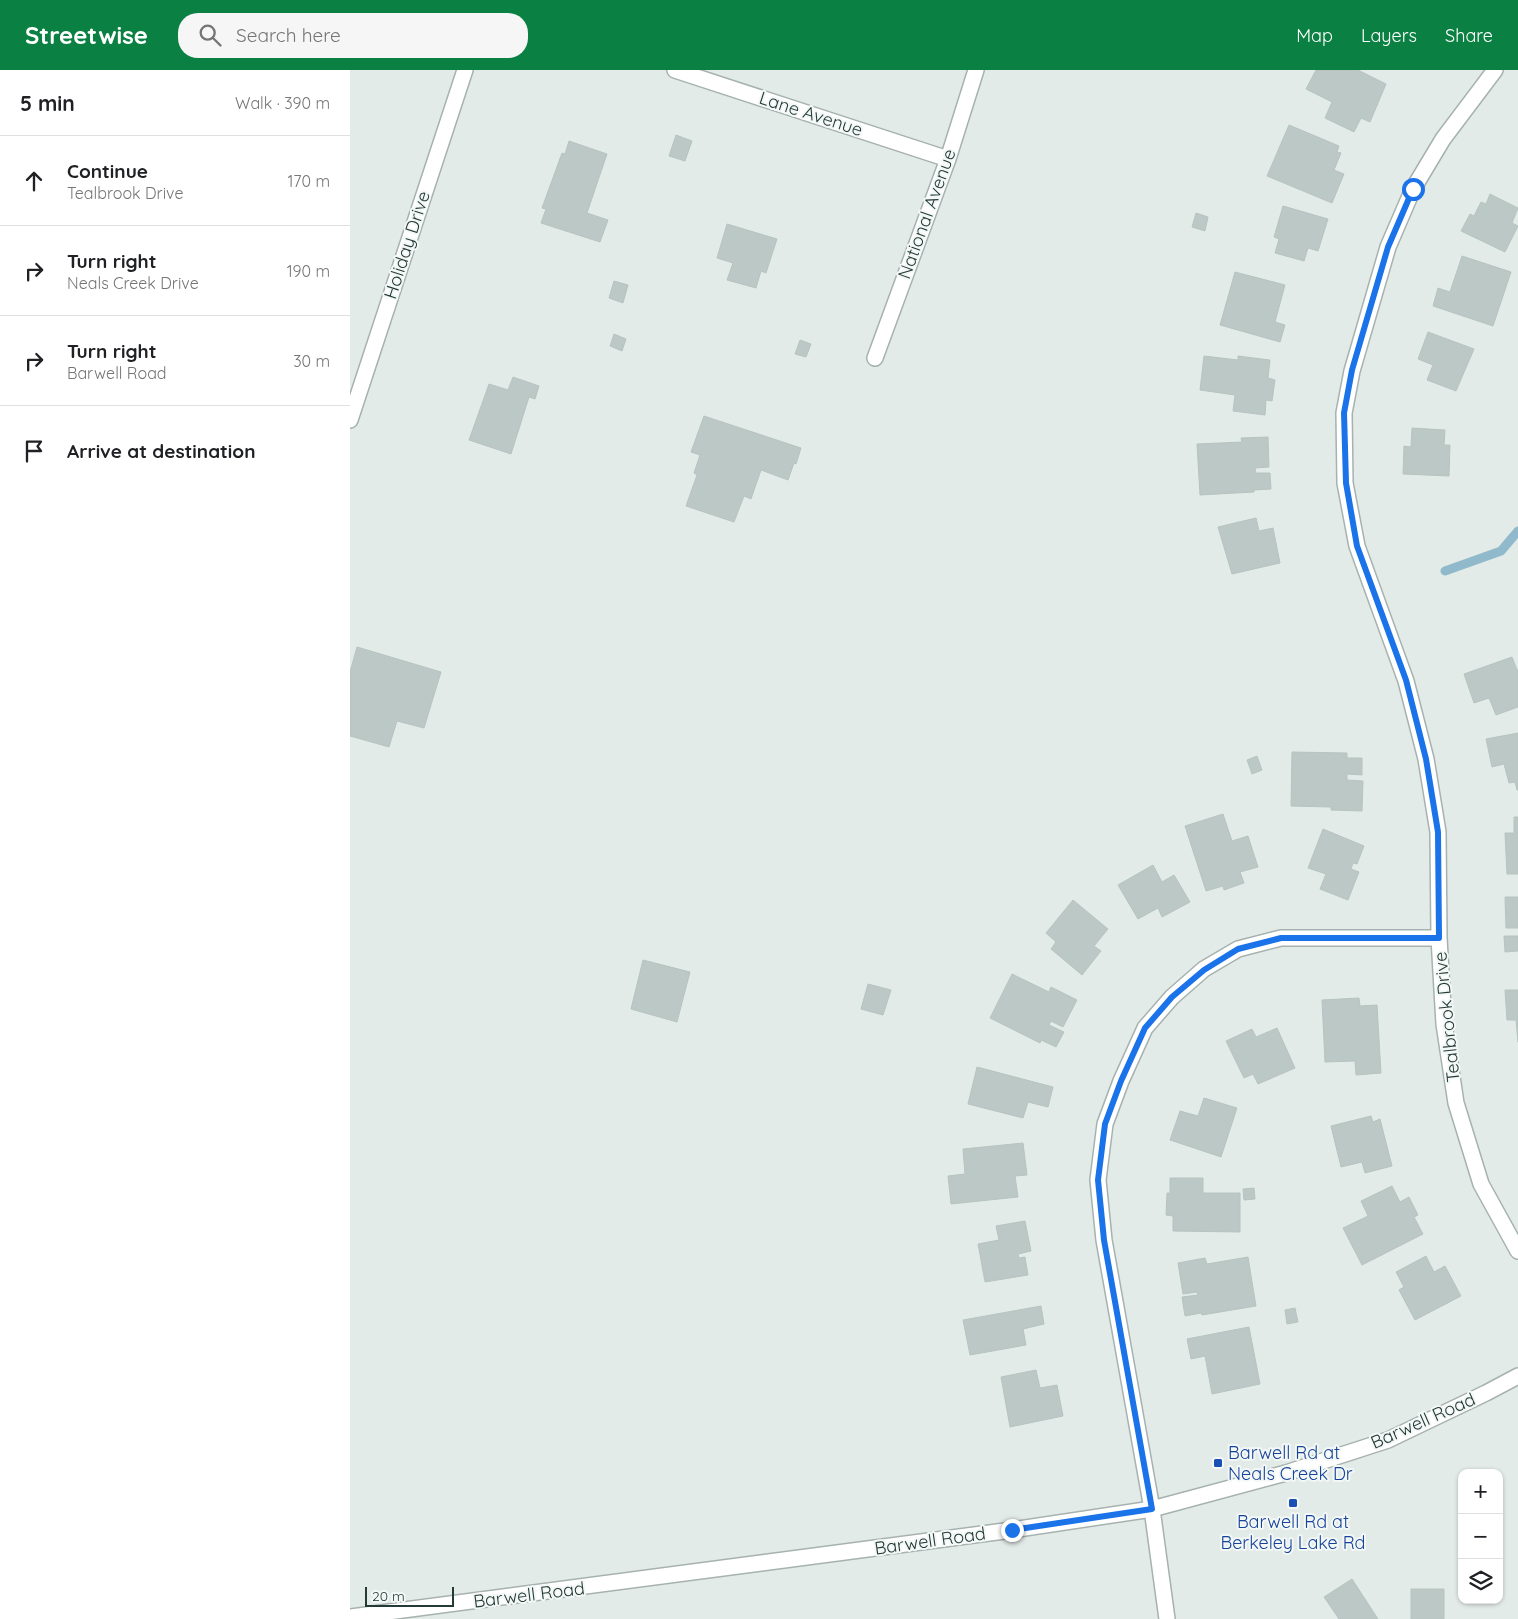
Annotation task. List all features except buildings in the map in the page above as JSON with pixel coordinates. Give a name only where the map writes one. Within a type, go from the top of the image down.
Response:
[{"type":"street","name":"Holiday Drive","points":[[350,420],[465,70]]},
{"type":"street","name":"Lane Avenue","points":[[675,70],[948,159]]},
{"type":"street","name":"National Avenue","points":[[875,358],[948,159],[976,70]]},
{"type":"street","name":"Tealbrook Drive","points":[[1494,70],[1443,139],[1413,189],[1388,247],[1352,370],[1344,413],[1346,483],[1357,546],[1406,680],[1426,759],[1438,832],[1439,938],[1444,1024],[1456,1104],[1481,1184],[1518,1251]]},
{"type":"street","points":[[1167,1619],[1152,1509],[1104,1240],[1098,1180],[1105,1124],[1121,1081],[1145,1028],[1172,997],[1198,975],[1238,949],[1281,938],[1439,938]]},
{"type":"street","name":"Barwell Road","points":[[350,1618],[1002,1531],[1152,1509],[1286,1473],[1388,1440],[1486,1394],[1518,1376]]},
{"type":"waterway","points":[[1445,571],[1501,551],[1518,531]]},
{"type":"place","name":"Barwell Rd at Neals Creek Dr","points":[[1218,1463]]},
{"type":"place","name":"Barwell Rd at Berkeley Lake Rd","points":[[1293,1503]]},
{"type":"route","points":[[1012,1530],[1152,1509],[1104,1240],[1098,1180],[1105,1124],[1121,1081],[1145,1028],[1172,997],[1204,970],[1238,949],[1281,938],[1439,938],[1438,832],[1426,759],[1406,680],[1357,546],[1346,483],[1344,413],[1352,370],[1388,247],[1413,189]]}]
